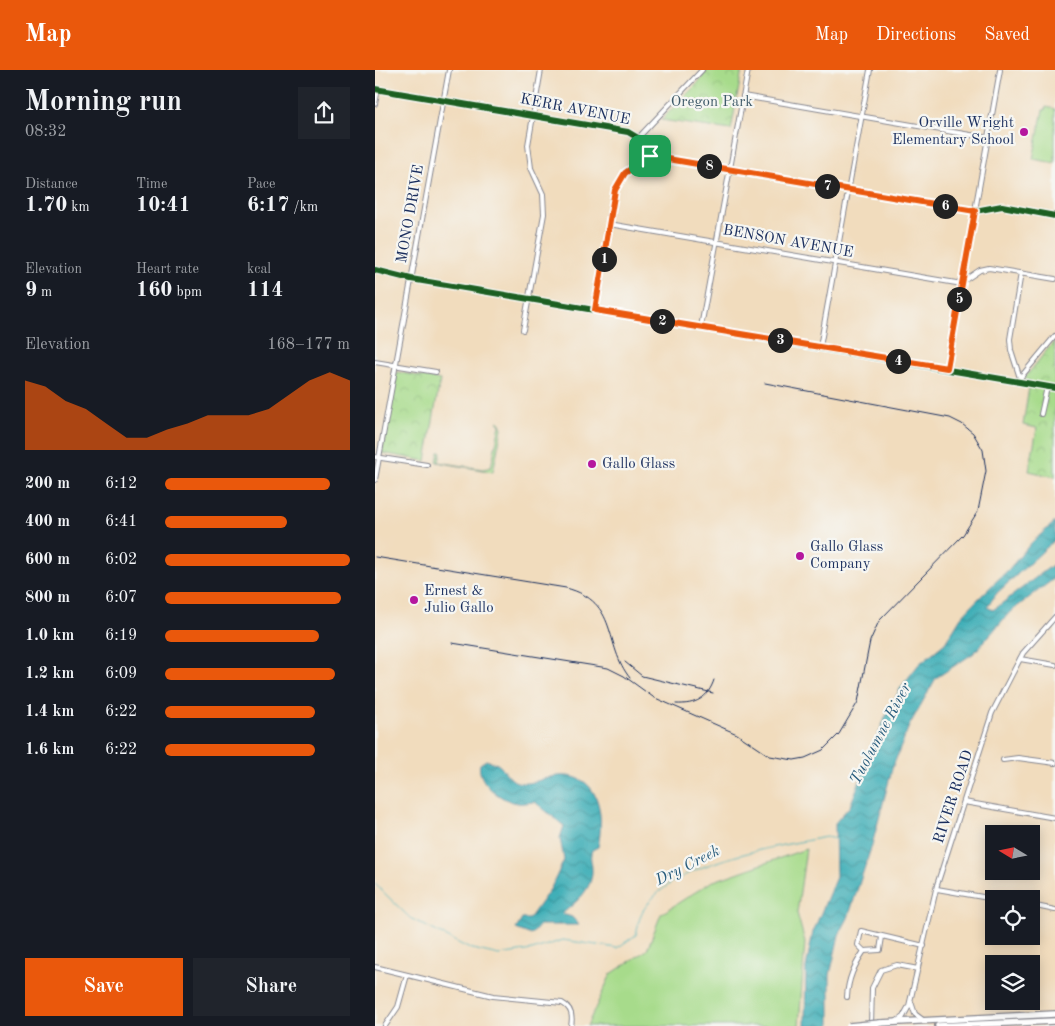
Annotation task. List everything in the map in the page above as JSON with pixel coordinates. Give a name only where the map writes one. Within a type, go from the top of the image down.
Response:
[{"type":"main road","points":[[849,1026],[1055,1014]]},
{"type":"main road","points":[[938,1026],[1023,1024],[1055,1021]]},
{"type":"street","name":"MONO DRIVE","points":[[375,480],[377,457],[449,70]]},
{"type":"street","points":[[523,330],[545,207],[542,189],[531,168],[528,154],[541,70]]},
{"type":"street","points":[[638,138],[701,70]]},
{"type":"street","points":[[701,327],[747,70]]},
{"type":"street","points":[[819,347],[869,70]]},
{"type":"street","points":[[947,368],[1000,70]]},
{"type":"street","name":"KERR AVENUE","points":[[376,89],[533,114],[628,132],[638,138],[650,156]]},
{"type":"street","points":[[375,104],[376,89]]},
{"type":"street","points":[[743,96],[988,138]]},
{"type":"street","points":[[595,310],[615,190],[621,178],[650,156],[975,211],[1002,206],[1055,216]]},
{"type":"street","name":"BENSON AVENUE","points":[[609,224],[962,283]]},
{"type":"street","points":[[962,283],[985,268],[1055,279]]},
{"type":"street","points":[[375,270],[411,279],[1019,380],[1055,388]]},
{"type":"street","points":[[1019,380],[1010,339],[1021,273]]},
{"type":"street","points":[[1019,380],[1055,336]]},
{"type":"street","points":[[375,362],[436,372]]},
{"type":"street","points":[[1041,414],[1047,386]]},
{"type":"street","points":[[377,457],[427,465]]},
{"type":"street","name":"RIVER ROAD","points":[[894,1023],[905,1014],[911,1000],[937,889],[992,714],[1020,659],[1055,617]]},
{"type":"street","points":[[1020,659],[1055,665]]},
{"type":"street","points":[[1003,760],[1018,758],[1055,763]]},
{"type":"street","points":[[964,802],[1055,818]]},
{"type":"street","points":[[937,889],[985,897]]},
{"type":"street","points":[[1040,908],[1055,910]]},
{"type":"street","points":[[882,937],[880,950],[864,951],[857,945],[861,931],[923,946]]},
{"type":"street","points":[[847,997],[848,981],[864,951]]},
{"type":"street","points":[[871,1026],[872,988],[881,970],[897,965],[918,969]]},
{"type":"street","points":[[375,967],[505,999],[562,1003],[568,1006],[572,1013],[571,1026]]},
{"type":"street","points":[[385,1026],[398,1007],[407,974]]},
{"type":"street","points":[[911,1000],[915,1014],[923,1021]]},
{"type":"street","points":[[1023,1024],[1024,1015]]},
{"type":"green space","name":"Oregon Park","points":[[707,70],[742,70],[731,130],[661,120],[698,83]]},
{"type":"green space","points":[[1046,107],[1055,109],[1055,163],[1033,159],[1043,110]]},
{"type":"green space","points":[[1055,340],[1055,477],[1029,471],[1037,428],[1023,425],[1030,381],[1023,380]]},
{"type":"green space","points":[[397,372],[440,380],[426,461],[382,453]]},
{"type":"green space","points":[[499,421],[502,428],[493,472],[437,462],[439,452],[441,452],[439,462],[483,469],[491,467],[500,425],[497,422]]},
{"type":"green space","points":[[806,849],[797,913],[805,942],[799,1026],[587,1026],[611,974],[647,950],[661,914],[711,882]]},
{"type":"water","name":"Tuolumne River","points":[[1055,522],[1055,540],[997,593],[987,607],[993,610],[1055,563],[1055,578],[1010,612],[974,653],[936,678],[909,726],[892,769],[872,845],[848,918],[839,935],[830,975],[830,1026],[805,1026],[806,967],[813,932],[836,877],[835,823],[850,806],[885,718],[901,687],[919,664],[945,643],[961,617],[1009,569],[1032,542]]},
{"type":"water","points":[[486,760],[499,765],[510,778],[517,782],[530,783],[551,777],[567,776],[580,779],[589,786],[595,796],[599,807],[600,834],[598,847],[592,850],[591,853],[592,876],[583,895],[562,914],[572,917],[579,925],[540,925],[531,935],[516,929],[522,919],[529,919],[551,888],[564,860],[560,838],[564,826],[535,802],[520,803],[511,801],[504,799],[491,790],[480,771],[480,764]]},
{"type":"waterway","name":"Dry Creek","points":[[375,884],[410,918],[468,948],[499,955],[532,950],[563,940],[617,948],[636,935],[642,912],[658,893],[678,879],[701,868],[753,852],[826,837],[836,839]]},
{"type":"railway","points":[[452,643],[608,668],[624,676],[653,697],[737,734],[770,756],[794,760],[805,758],[823,750],[839,734],[858,702],[870,641],[879,621],[963,535],[978,511],[986,471],[983,450],[973,433],[962,424],[950,418],[765,383]]},
{"type":"railway","points":[[375,557],[566,588],[583,595],[595,603],[603,614],[616,652],[630,678]]},
{"type":"railway","points":[[625,662],[642,676],[713,693]]},
{"type":"railway","points":[[676,704],[695,702],[705,696],[714,680]]},
{"type":"cycle path","points":[[375,89],[628,132],[638,138],[648,155],[663,159],[975,211],[1002,206],[1055,216]]},
{"type":"cycle path","points":[[375,270],[411,279],[1055,388]]},
{"type":"place","name":"Orville Wright Elementary School","points":[[1024,132]]},
{"type":"place","name":"Gallo Glass","points":[[592,464]]},
{"type":"place","name":"Gallo Glass Company","points":[[800,556]]},
{"type":"place","name":"Ernest & Julio Gallo","points":[[414,600]]},
{"type":"route","points":[[650,156],[975,211],[947,368],[595,310],[617,184],[625,173],[650,156]]}]
